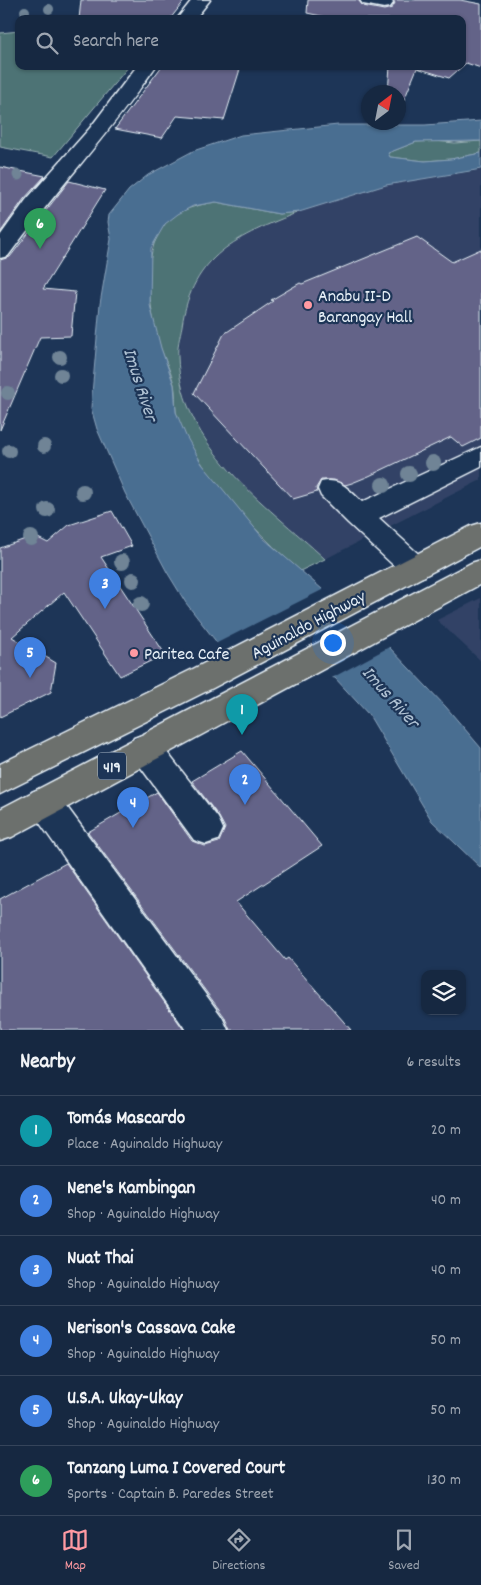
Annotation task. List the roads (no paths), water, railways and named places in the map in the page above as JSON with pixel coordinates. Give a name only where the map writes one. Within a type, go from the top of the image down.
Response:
[{"type":"highway","name":"Aguinaldo Highway","points":[[0,780],[202,679],[481,533]]},
{"type":"highway","name":"Aguinaldo Highway","points":[[0,826],[481,571]]},
{"type":"street","points":[[189,15],[201,0]]},
{"type":"street","points":[[0,251],[34,205],[98,132],[144,70]]},
{"type":"street","points":[[358,516],[481,456]]},
{"type":"street","points":[[331,489],[358,516],[405,573]]},
{"type":"street","points":[[145,748],[206,829]]},
{"type":"street","points":[[44,802],[209,1030]]},
{"type":"water","name":"Imus River","points":[[481,121],[481,141],[416,142],[388,153],[390,157],[425,161],[451,159],[481,153],[481,169],[386,185],[299,212],[279,214],[216,202],[193,206],[165,224],[151,248],[150,305],[161,348],[174,385],[176,412],[186,436],[202,464],[263,538],[389,647],[446,707],[481,748],[481,868],[432,821],[369,715],[335,678],[229,658],[186,603],[167,572],[125,493],[97,429],[91,408],[100,304],[111,239],[108,222],[109,215],[129,190],[148,175],[193,151],[241,135],[338,125],[361,125],[361,130],[406,130],[406,125]]},
{"type":"place","name":"Tanzang Luma I Covered Court","points":[[40,249]]},
{"type":"place","name":"Anabu II-D Barangay Hall","points":[[308,305]]},
{"type":"place","name":"Nuat Thai","points":[[105,609]]},
{"type":"place","name":"Paritea Cafe","points":[[134,653]]},
{"type":"place","name":"U.S.A. Ukay-Ukay","points":[[30,678]]},
{"type":"place","name":"Tomás Mascardo","points":[[242,735]]},
{"type":"place","name":"Nene's Kambingan","points":[[245,805]]},
{"type":"place","name":"Nerison's Cassava Cake","points":[[133,828]]}]
